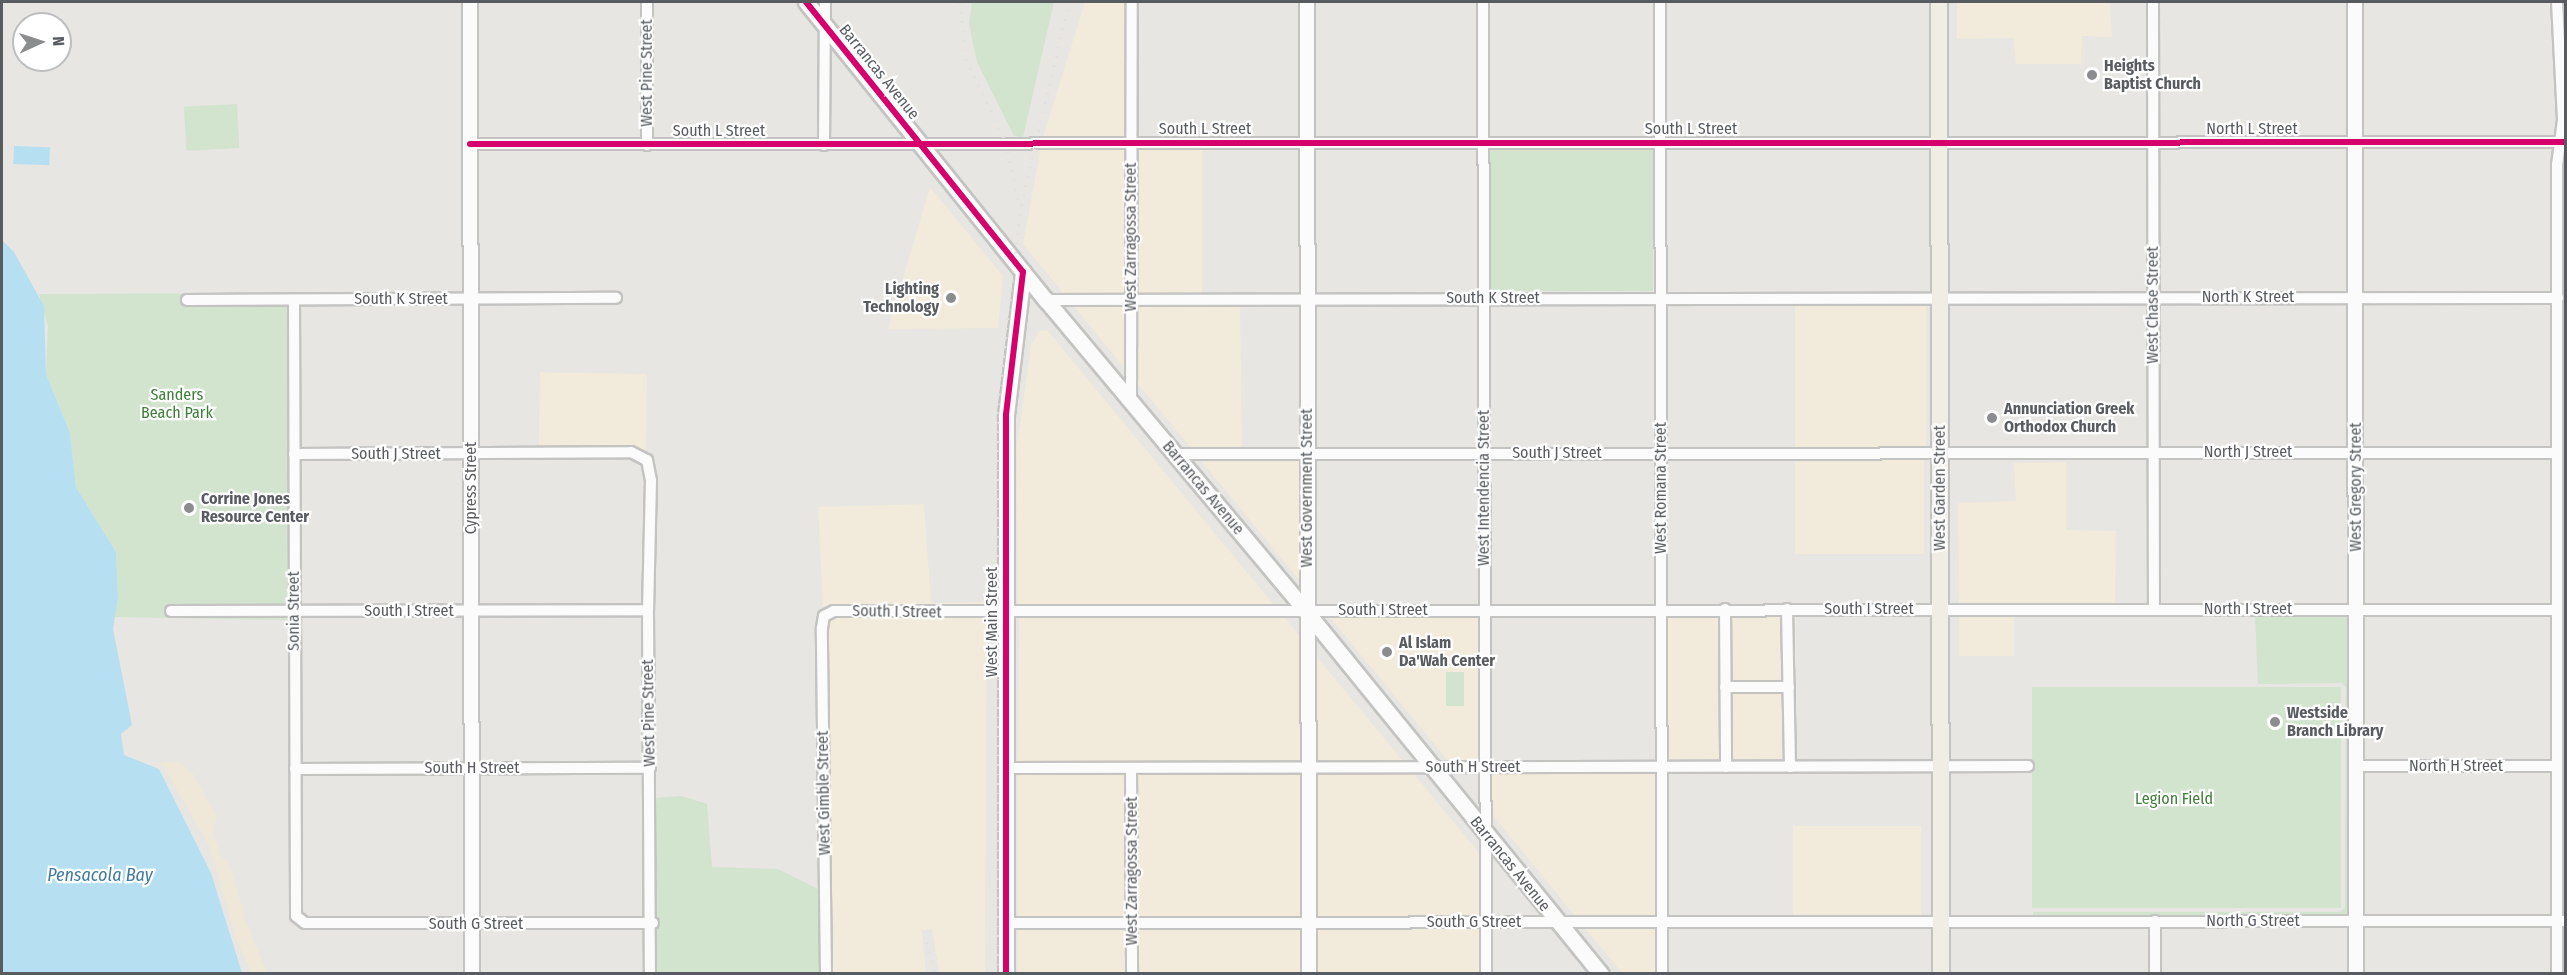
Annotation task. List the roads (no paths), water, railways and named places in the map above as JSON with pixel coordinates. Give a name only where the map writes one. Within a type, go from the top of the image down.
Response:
[{"type":"main road","name":"Barrancas Avenue","points":[[806,2],[1023,272],[1305,610],[1601,974]]},
{"type":"main road","name":"West Garden Street","points":[[1939,2],[1941,974]]},
{"type":"main road","name":"West Main Street","points":[[1006,974],[1006,415],[1023,272]]},
{"type":"street","name":"Cypress Street","points":[[470,2],[472,974]]},
{"type":"street","name":"West Pine Street","points":[[646,2],[647,145]]},
{"type":"street","points":[[824,145],[825,2]]},
{"type":"street","name":"West Zarragossa Street","points":[[1131,400],[1132,2]]},
{"type":"street","name":"West Government Street","points":[[1307,2],[1308,452],[1305,610],[1309,768],[1309,974]]},
{"type":"street","name":"West Intendencia Street","points":[[1483,2],[1486,974]]},
{"type":"street","name":"West Romana Street","points":[[1660,2],[1662,974]]},
{"type":"street","name":"West Chase Street","points":[[2153,2],[2154,609]]},
{"type":"street","name":"West Gregory Street","points":[[2355,2],[2356,974]]},
{"type":"street","points":[[2557,2],[2563,115],[2558,297],[2557,766],[2561,921],[2557,974]]},
{"type":"street","name":"North L Street","points":[[1939,143],[2563,142]]},
{"type":"street","name":"South L Street","points":[[470,144],[1939,143]]},
{"type":"street","name":"South K Street","points":[[1046,300],[1939,297]]},
{"type":"street","name":"North K Street","points":[[1939,297],[2558,297]]},
{"type":"street","name":"South K Street","points":[[187,300],[616,298]]},
{"type":"street","name":"Sonia Street","points":[[294,300],[295,911],[300,921]]},
{"type":"street","name":"North J Street","points":[[1940,452],[2557,453]]},
{"type":"street","name":"South J Street","points":[[1174,454],[1940,452]]},
{"type":"street","name":"South J Street","points":[[294,454],[642,455]]},
{"type":"street","name":"West Pine Street","points":[[642,455],[647,460],[651,480],[648,610],[653,922],[651,974]]},
{"type":"street","points":[[1725,609],[1726,767]]},
{"type":"street","points":[[1787,609],[1790,766]]},
{"type":"street","name":"South I Street","points":[[826,614],[1006,610],[1939,609]]},
{"type":"street","name":"North I Street","points":[[1939,609],[2557,609]]},
{"type":"street","name":"South I Street","points":[[171,611],[648,610]]},
{"type":"street","name":"West Gimble Street","points":[[826,614],[822,628],[826,974]]},
{"type":"street","points":[[1725,687],[1789,687]]},
{"type":"street","points":[[1941,766],[2028,766]]},
{"type":"street","name":"South H Street","points":[[1006,768],[1941,766]]},
{"type":"street","name":"North H Street","points":[[2355,766],[2557,766]]},
{"type":"street","name":"South H Street","points":[[295,769],[650,768]]},
{"type":"street","name":"West Zarragossa Street","points":[[1131,768],[1132,974]]},
{"type":"street","name":"South G Street","points":[[300,921],[473,924],[653,922]]},
{"type":"street","name":"North G Street","points":[[1941,921],[2561,921]]},
{"type":"street","name":"South G Street","points":[[1006,923],[1941,921]]},
{"type":"street","points":[[2155,921],[2155,974]]},
{"type":"water","points":[[14,146],[50,147],[49,165],[13,164]]},
{"type":"water","name":"Pensacola Bay","points":[[2,240],[14,252],[44,306],[46,374],[70,433],[76,487],[116,552],[118,598],[113,629],[132,725],[121,734],[124,755],[159,769],[211,873],[242,973],[2,973]]},
{"type":"railway","points":[[960,2],[966,59],[1006,142],[1018,200]]},
{"type":"railway","points":[[997,974],[998,404],[1021,205],[1069,2]]},
{"type":"railway","points":[[926,942],[935,974]]},
{"type":"place","name":"Heights Baptist Church","points":[[2092,75]]},
{"type":"place","name":"Lighting Technology","points":[[951,298]]},
{"type":"place","name":"Annunciation Greek Orthodox Church","points":[[1992,418]]},
{"type":"place","name":"Corrine Jones Resource Center","points":[[189,508]]},
{"type":"place","name":"Al Islam Da'Wah Center","points":[[1387,652]]},
{"type":"place","name":"Westside Branch Library","points":[[2275,722]]},
{"type":"park label","name":"Sanders Beach Park","points":[[177,404]]},
{"type":"park label","name":"Legion Field","points":[[2174,799]]}]
